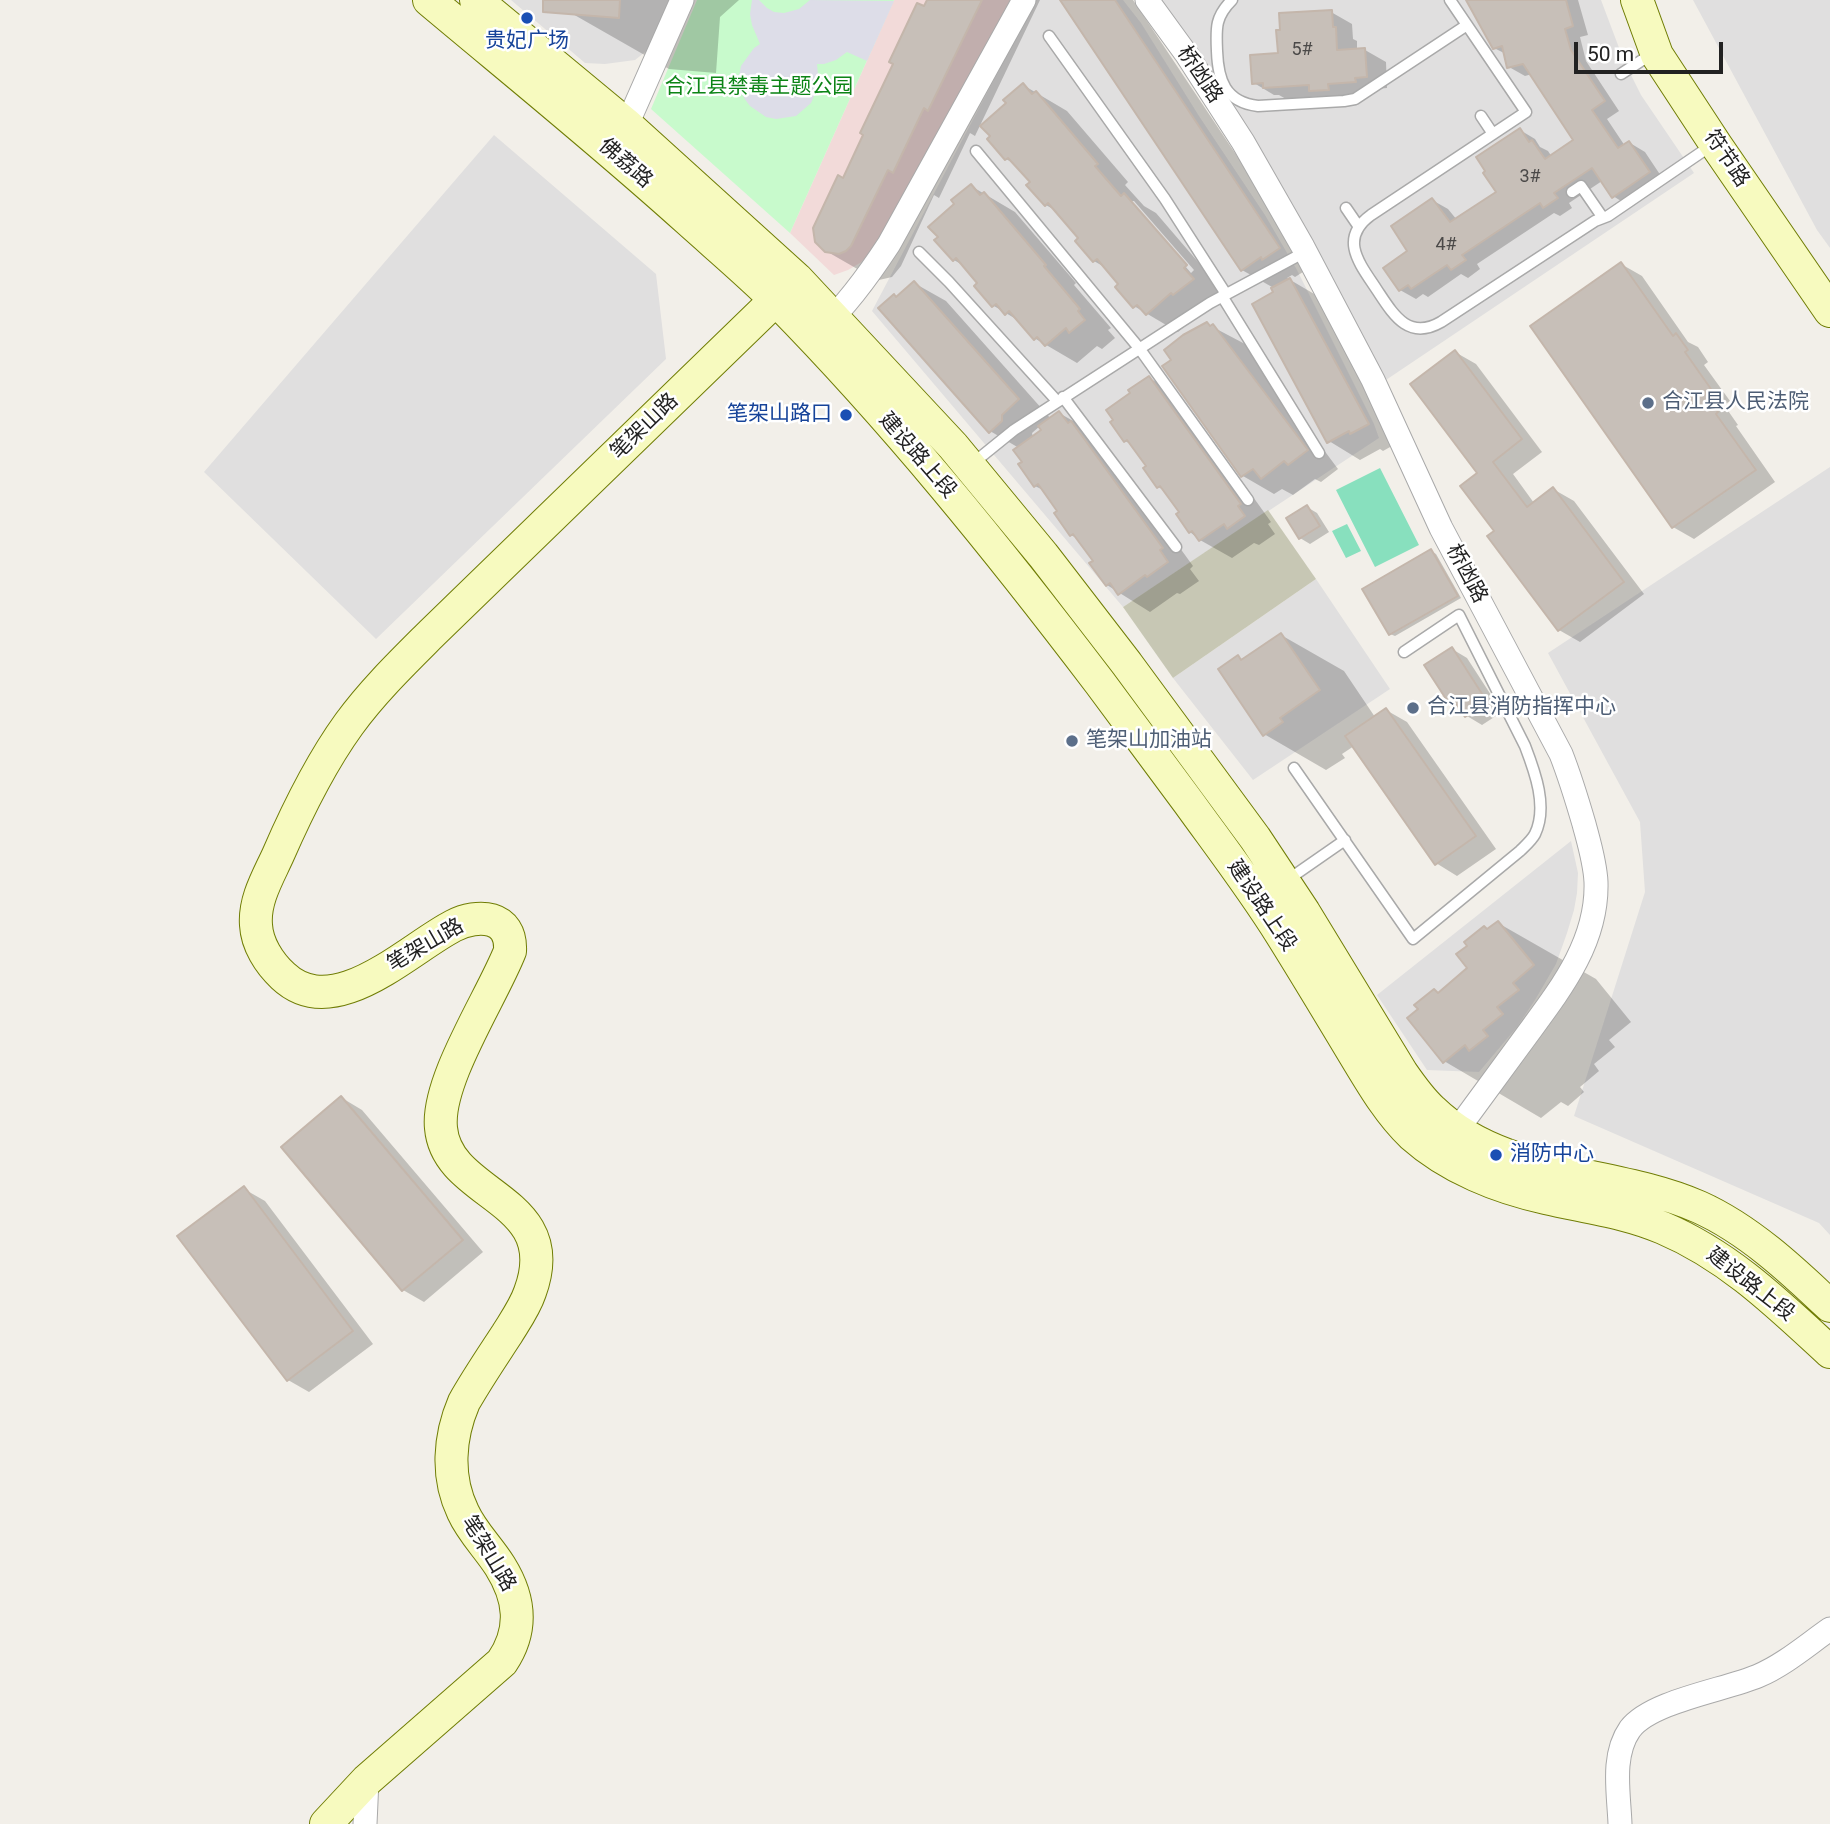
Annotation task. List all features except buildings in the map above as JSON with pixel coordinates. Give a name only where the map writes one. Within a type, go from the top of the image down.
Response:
[{"type":"main road","name":"佛荔路","points":[[429,0],[615,154],[786,289]]},
{"type":"main road","name":"佛荔路","points":[[476,0],[627,125],[823,328]]},
{"type":"main road","name":"符节路","points":[[1637,0],[1656,51],[1714,144],[1830,311]]},
{"type":"main road","name":"笔架山路","points":[[326,1824],[367,1780],[502,1662],[513,1643],[517,1623],[516,1602],[499,1564],[468,1524],[461,1510],[453,1480],[451,1448],[464,1402],[530,1293],[535,1274],[536,1247],[525,1223],[515,1212],[463,1171],[444,1144],[440,1128],[446,1092],[457,1064],[510,951],[509,936],[499,923],[481,918],[469,920],[453,926],[370,978],[330,991],[313,992],[284,977],[266,954],[256,927],[258,901],[318,772],[350,722],[382,684],[786,289]]},
{"type":"main road","name":"建设路上段","points":[[823,328],[970,466],[1127,664],[1255,838],[1271,892],[1278,929],[1375,1088],[1412,1135],[1438,1155],[1503,1186],[1659,1226],[1707,1249],[1737,1269],[1830,1352]]},
{"type":"main road","name":"建设路上段","points":[[823,328],[926,465],[1017,575],[1101,684],[1228,857],[1271,892],[1419,1096],[1434,1112],[1457,1130],[1513,1157],[1615,1181],[1699,1207],[1758,1244],[1830,1306]]},
{"type":"street","points":[[615,154],[682,0]]},
{"type":"street","points":[[823,328],[873,269],[889,244],[1024,0]]},
{"type":"street","name":"桥凼路","points":[[1147,0],[1187,55],[1243,142],[1373,380],[1441,528],[1561,754],[1593,855],[1595,898],[1583,950],[1557,993],[1438,1155]]},
{"type":"street","points":[[1620,1824],[1617,1771],[1621,1747],[1631,1728],[1650,1714],[1671,1704],[1758,1676],[1830,1629]]},
{"type":"street","points":[[365,1824],[367,1780]]},
{"type":"lane","points":[[1232,0],[1217,23],[1219,75],[1232,96],[1258,106],[1355,99],[1467,25]]},
{"type":"lane","points":[[1450,0],[1526,111],[1371,215],[1359,227],[1354,243],[1358,261],[1394,315],[1406,325],[1420,329],[1441,323],[1714,144]]},
{"type":"lane","points":[[1049,36],[1165,199],[1319,453]]},
{"type":"lane","points":[[1621,74],[1656,51]]},
{"type":"lane","points":[[1481,116],[1493,134]]},
{"type":"lane","points":[[976,152],[1139,348],[1248,500]]},
{"type":"lane","points":[[1572,192],[1581,186],[1602,218]]},
{"type":"lane","points":[[1346,208],[1359,227]]},
{"type":"lane","points":[[919,252],[1060,399],[1176,547]]},
{"type":"lane","points":[[970,466],[1014,430],[1139,348],[1224,295],[1305,252]]},
{"type":"lane","points":[[1294,768],[1413,939],[1520,851],[1535,834],[1539,817],[1540,798],[1532,764],[1459,615],[1404,652]]},
{"type":"lane","points":[[1271,892],[1345,841]]},
{"type":"shaded area","points":[[511,0],[673,0],[649,49],[635,60],[605,64],[585,63]]},
{"type":"shaded area","points":[[752,0],[759,0],[774,12],[784,13],[799,9],[810,0],[894,1],[867,61],[847,52],[836,60],[817,64],[819,85],[811,103],[796,116],[776,119],[766,117],[750,106],[740,87],[741,66],[760,44],[750,14]]},
{"type":"shaded area","points":[[894,0],[1014,0],[882,236],[860,263],[834,275],[790,233]]},
{"type":"shaded area","points":[[1036,0],[1123,0],[1141,23],[1265,215],[1297,270],[1379,438],[1123,607],[872,311]]},
{"type":"shaded area","points":[[1140,0],[1601,0],[1624,61],[1641,95],[1694,173],[1374,388],[1302,253]]},
{"type":"shaded area","points":[[1693,0],[1830,0],[1830,248],[1817,230]]},
{"type":"shaded area","points":[[494,135],[656,274],[666,359],[376,639],[204,472]]},
{"type":"shaded area","points":[[1830,467],[1830,1235],[1819,1223],[1574,1116],[1645,892],[1640,822],[1548,653]]},
{"type":"shaded area","points":[[1268,510],[1316,579],[1173,678],[1123,607]]},
{"type":"shaded area","points":[[1316,579],[1390,689],[1253,780],[1173,678]]},
{"type":"shaded area","points":[[1571,841],[1578,873],[1574,910],[1556,964],[1535,1000],[1517,1027],[1479,1072],[1427,1070],[1377,995]]},
{"type":"green space","name":"合江县禁毒主题公园","points":[[697,0],[894,0],[790,233],[651,109]]},
{"type":"green space","points":[[1380,468],[1419,545],[1375,567],[1336,490]]},
{"type":"green space","points":[[1347,524],[1361,551],[1346,558],[1332,531]]},
{"type":"place","name":"贵妃广场","points":[[527,18]]},
{"type":"place","name":"合江县人民法院","points":[[1648,403]]},
{"type":"place","name":"笔架山路口","points":[[846,415]]},
{"type":"place","name":"合江县消防指挥中心","points":[[1413,708]]},
{"type":"place","name":"笔架山加油站","points":[[1072,741]]},
{"type":"place","name":"消防中心","points":[[1496,1155]]}]
